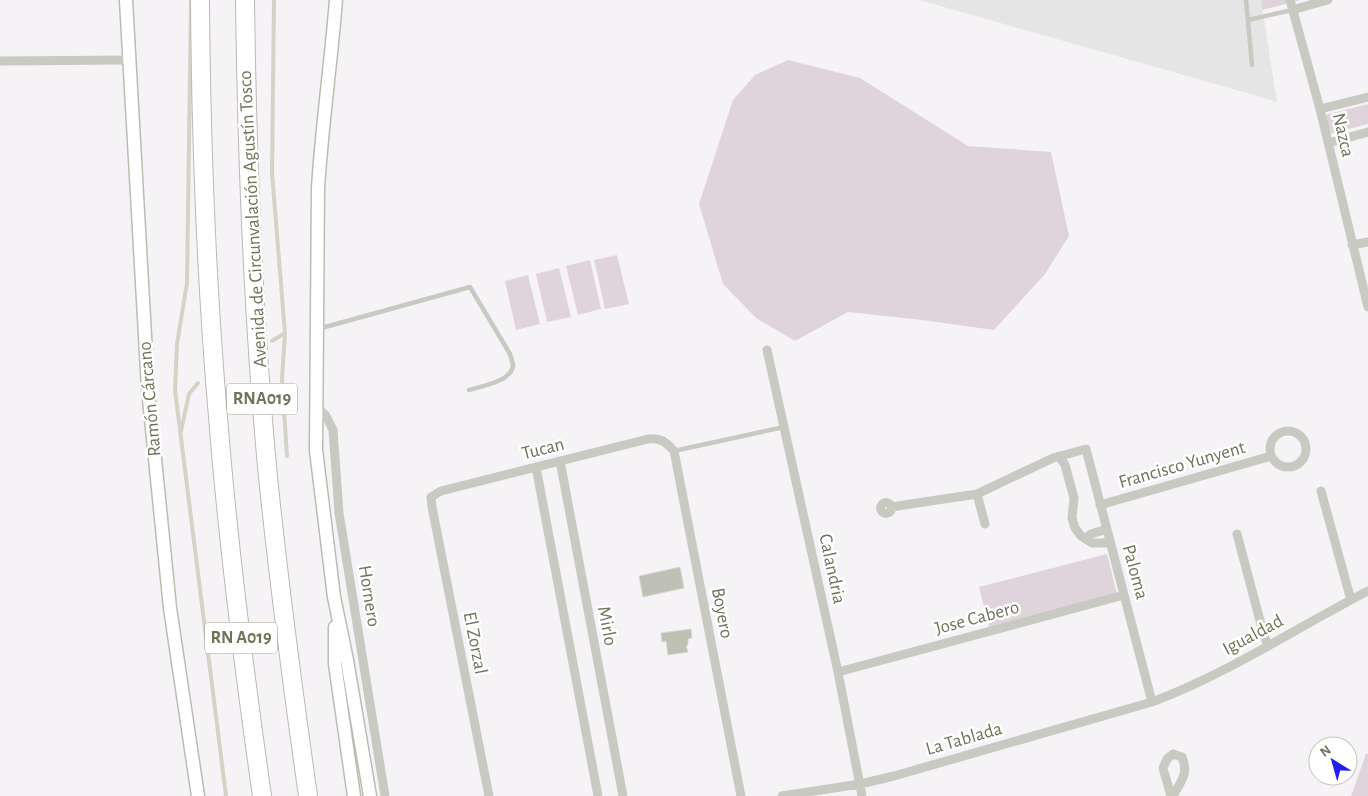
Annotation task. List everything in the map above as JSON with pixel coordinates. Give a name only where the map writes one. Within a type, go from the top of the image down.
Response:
[{"type":"highway","name":"RNA019","points":[[200,0],[205,226],[223,480]]},
{"type":"highway","name":"Avenida de Circunvalación Agustín Tosco","points":[[245,0],[249,199],[262,403],[276,549],[308,796]]},
{"type":"highway","name":"RN A019","points":[[223,480],[244,664],[262,796]]},
{"type":"main road","name":"Ramón Cárcano","points":[[126,0],[149,399],[170,608],[198,796]]},
{"type":"main road","points":[[336,0],[319,168],[316,450],[334,597],[347,660],[370,796]]},
{"type":"main road","points":[[334,597],[335,664],[354,796]]},
{"type":"street","name":"Nazca","points":[[1290,0],[1320,110],[1368,307]]},
{"type":"street","points":[[1292,10],[1328,0]]},
{"type":"street","points":[[0,60],[128,60]]},
{"type":"street","points":[[1320,110],[1368,97]]},
{"type":"street","points":[[1328,143],[1368,132]]},
{"type":"street","points":[[1352,245],[1368,242]]},
{"type":"street","name":"Calandria","points":[[767,350],[838,672],[862,796]]},
{"type":"street","name":"Hornero","points":[[316,406],[326,416],[333,430],[339,514],[385,796]]},
{"type":"street","points":[[1287,431],[1297,434],[1304,442],[1304,454],[1297,464],[1285,466],[1275,461],[1272,456],[1271,445],[1273,440],[1281,433],[1287,431]]},
{"type":"street","name":"Tucan","points":[[431,497],[441,491],[648,439],[658,438],[664,440],[674,451]]},
{"type":"street","name":"Paloma","points":[[1059,456],[1086,449],[1152,702]]},
{"type":"street","name":"Boyero","points":[[674,451],[741,796]]},
{"type":"street","points":[[892,507],[977,494],[1059,456],[1065,465],[1074,498],[1072,518],[1074,528],[1081,536],[1092,543],[1110,543]]},
{"type":"street","name":"Francisco Yunyent","points":[[1100,505],[1272,456]]},
{"type":"street","name":"Mirlo","points":[[560,461],[623,796]]},
{"type":"street","points":[[536,467],[598,796]]},
{"type":"street","points":[[1320,491],[1351,600]]},
{"type":"street","points":[[977,494],[984,524]]},
{"type":"street","name":"El Zorzal","points":[[431,497],[489,796]]},
{"type":"street","points":[[1086,538],[1091,534],[1107,529]]},
{"type":"street","points":[[1237,534],[1268,646]]},
{"type":"street","name":"Igualdad","points":[[1152,702],[1176,693],[1368,592]]},
{"type":"street","name":"Jose Cabero","points":[[838,672],[1124,595]]},
{"type":"street","name":"La Tablada","points":[[782,796],[860,784],[1152,702]]},
{"type":"lane","points":[[1246,0],[1252,66]]},
{"type":"lane","points":[[1248,20],[1292,10]]},
{"type":"lane","points":[[317,329],[470,287],[510,354],[513,365],[509,374],[496,382],[469,390]]},
{"type":"lane","points":[[674,451],[784,427]]},
{"type":"shaded area","points":[[919,0],[1261,0],[1277,102],[1247,93]]},
{"type":"shaded area","points":[[1261,0],[1301,0],[1262,10]]},
{"type":"shaded area","points":[[788,60],[860,78],[968,146],[1051,152],[1069,236],[1045,274],[994,330],[848,312],[795,341],[756,318],[723,284],[699,204],[733,100],[755,75]]},
{"type":"shaded area","points":[[1368,104],[1368,124],[1329,134],[1325,115]]},
{"type":"shaded area","points":[[617,255],[629,304],[605,309],[594,260]]},
{"type":"shaded area","points":[[590,260],[601,309],[578,315],[566,266]]},
{"type":"shaded area","points":[[559,268],[571,317],[547,322],[536,274]]},
{"type":"shaded area","points":[[528,275],[540,324],[516,330],[505,281]]},
{"type":"shaded area","points":[[1107,554],[1117,594],[989,627],[979,587]]},
{"type":"shaded area","points":[[1366,754],[1368,754],[1368,796],[1351,796],[1355,786],[1358,786],[1358,776]]},
{"type":"building","points":[[680,567],[684,588],[643,597],[639,576]]},
{"type":"building","points":[[691,629],[692,638],[688,639],[688,645],[686,646],[688,652],[668,655],[666,641],[662,642],[661,633]]},
{"type":"waterway","points":[[191,0],[187,283],[177,344],[175,390],[226,796]]},
{"type":"waterway","points":[[274,0],[272,173],[285,333],[282,379],[287,456]]},
{"type":"waterway","points":[[272,341],[285,333]]},
{"type":"waterway","points":[[181,431],[189,394],[198,383]]}]
